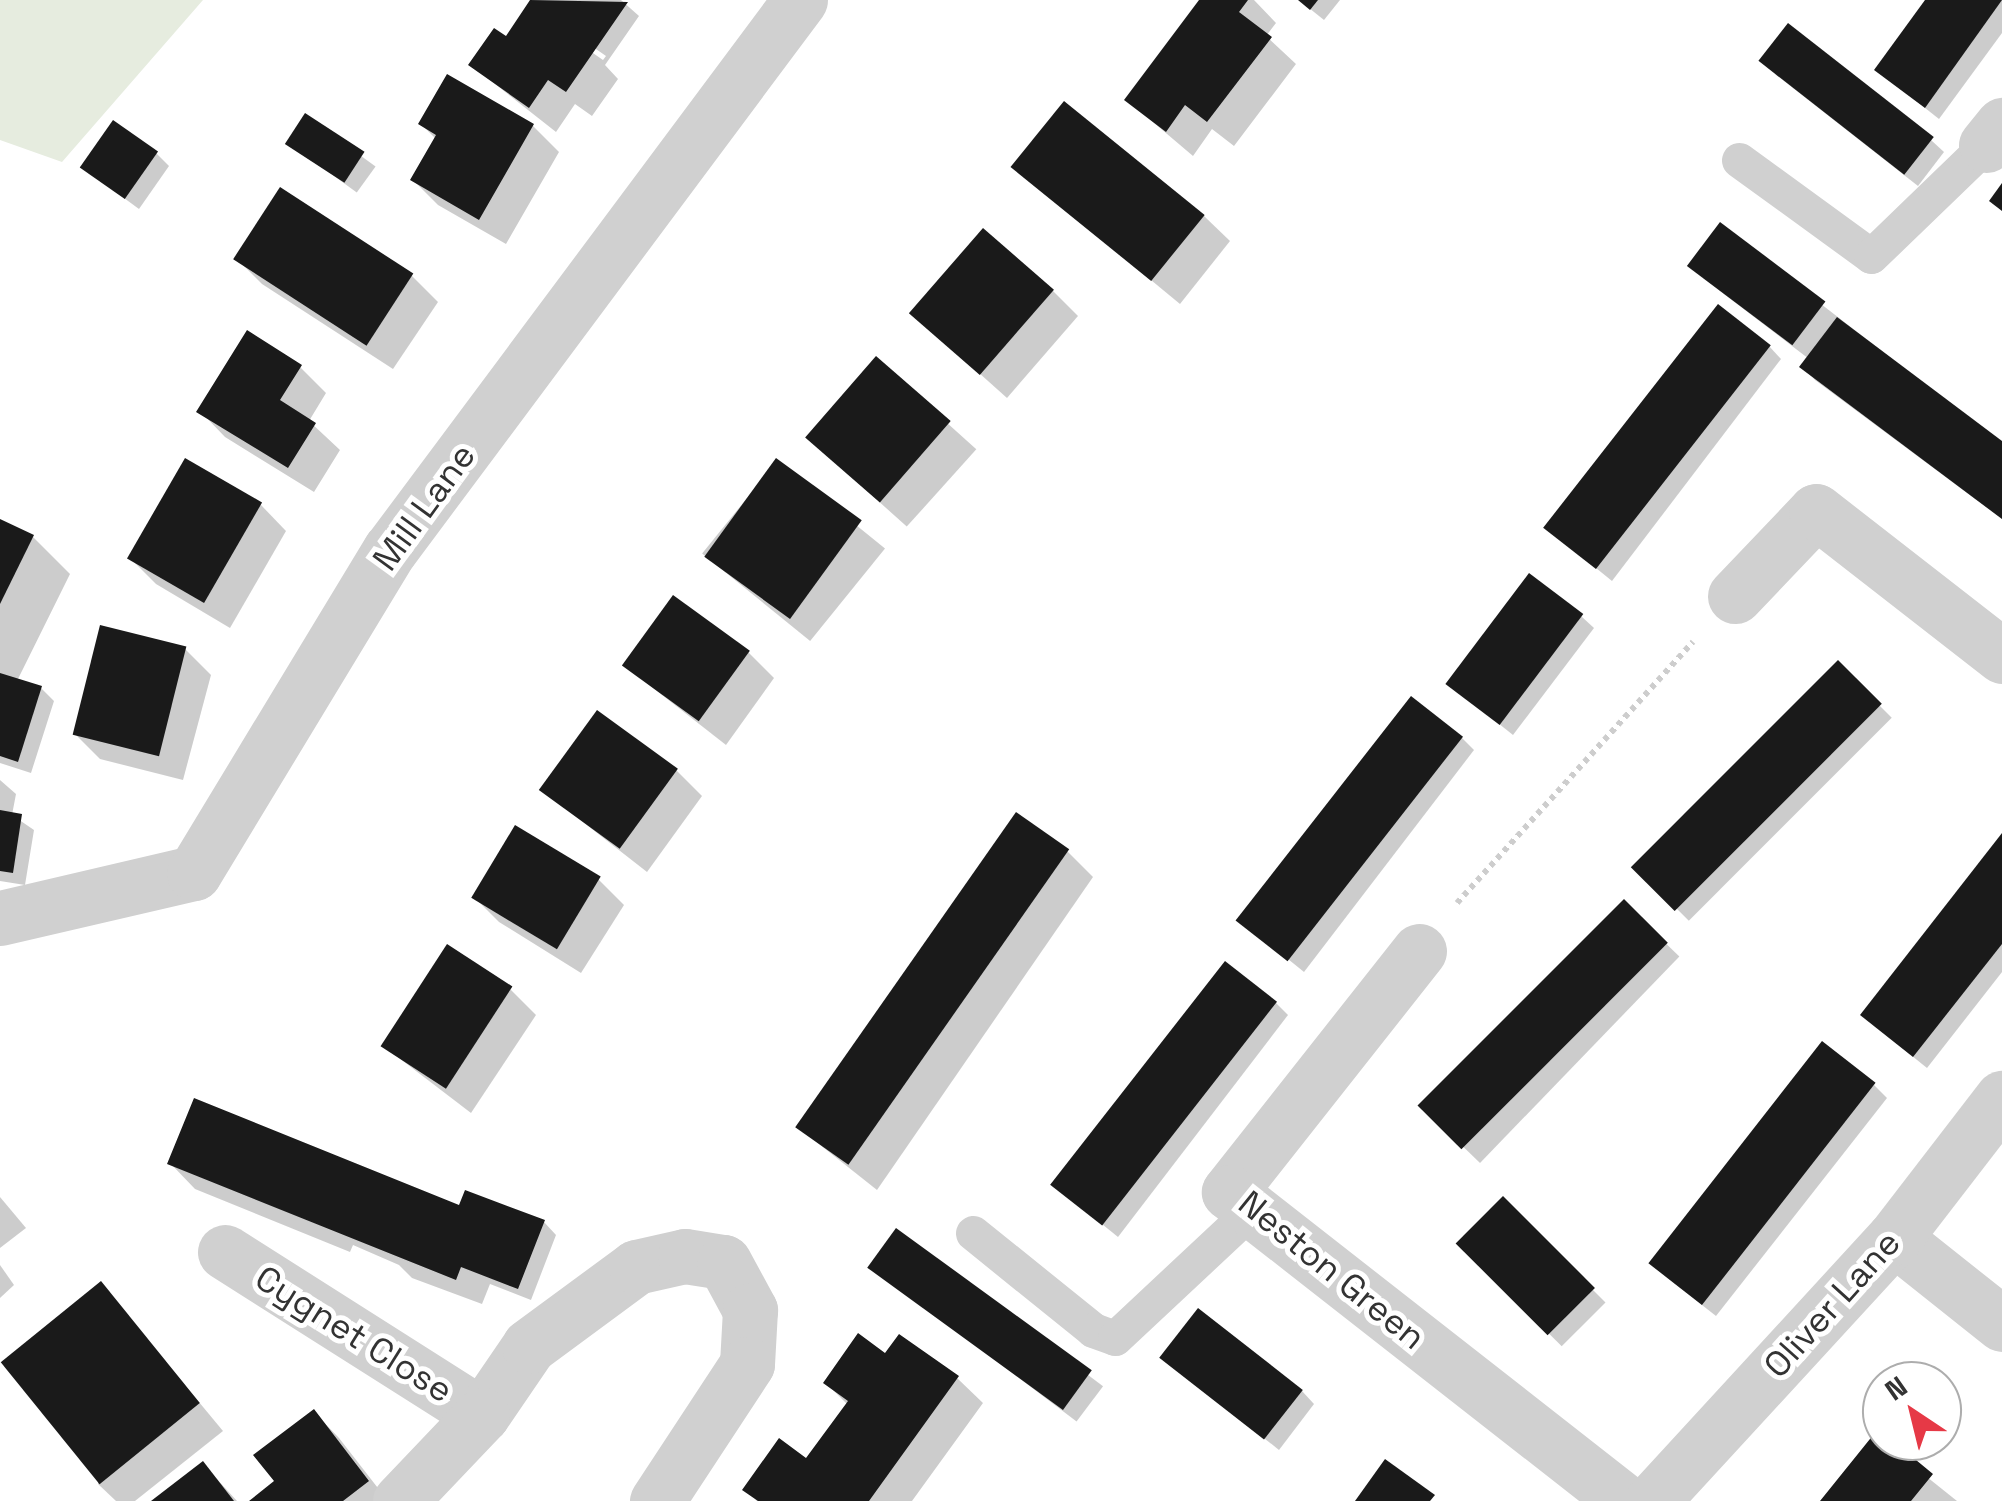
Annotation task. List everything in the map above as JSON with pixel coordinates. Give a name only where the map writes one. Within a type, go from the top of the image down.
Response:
[{"type":"street","name":"Mill Lane","points":[[0,918],[194,873],[390,550],[800,0]]},
{"type":"street","points":[[1735,596],[1816,511],[2002,656]]},
{"type":"street","name":"Neston Green","points":[[1419,951],[1229,1192],[1624,1501]]},
{"type":"street","name":"Oliver Lane","points":[[1652,1501],[1894,1238],[2002,1098]]},
{"type":"street","points":[[1894,1238],[2002,1324]]},
{"type":"street","name":"Cygnet Close","points":[[225,1252],[482,1415]]},
{"type":"street","name":"Cygnet Close","points":[[400,1501],[482,1415],[529,1346],[636,1267],[685,1256],[724,1262],[750,1310],[746,1364],[658,1501]]},
{"type":"lane","points":[[1739,160],[1871,256],[1994,135]]},
{"type":"lane","points":[[973,1234],[1093,1330],[1114,1338],[1252,1210]]},
{"type":"path","points":[[1419,951],[1735,596]]},
{"type":"shaded area","points":[[0,0],[203,0],[62,162],[0,140]]},
{"type":"building","points":[[530,0],[628,2],[566,92],[548,80],[529,108],[468,65],[494,28],[506,36]]},
{"type":"building","points":[[1199,0],[1248,0],[1239,12],[1272,37],[1207,122],[1185,105],[1166,132],[1124,100]]},
{"type":"building","points":[[1298,0],[1318,0],[1310,10]]},
{"type":"building","points":[[1925,0],[2002,0],[1925,108],[1874,70]]},
{"type":"building","points":[[1788,23],[1934,137],[1904,175],[1758,61]]},
{"type":"building","points":[[447,74],[534,124],[479,220],[410,180],[436,135],[418,124]]},
{"type":"building","points":[[1064,101],[1205,215],[1151,281],[1011,167]]},
{"type":"building","points":[[305,113],[365,152],[344,183],[285,144]]},
{"type":"building","points":[[113,120],[158,152],[125,199],[80,168]]},
{"type":"building","points":[[2002,183],[2002,211],[1989,201]]},
{"type":"building","points":[[280,187],[413,274],[367,346],[233,259]]},
{"type":"building","points":[[1720,222],[1825,301],[1792,345],[1687,266]]},
{"type":"building","points":[[983,228],[1054,290],[980,375],[909,313]]},
{"type":"building","points":[[1718,304],[1771,345],[1596,569],[1543,528]]},
{"type":"building","points":[[1837,317],[2002,441],[2002,519],[1799,367]]},
{"type":"building","points":[[247,330],[302,365],[280,400],[316,423],[288,468],[196,412]]},
{"type":"building","points":[[876,356],[951,421],[880,502],[805,438]]},
{"type":"building","points":[[185,458],[262,502],[204,603],[127,558]]},
{"type":"building","points":[[776,458],[862,520],[790,619],[704,557]]},
{"type":"building","points":[[0,519],[34,535],[0,604]]},
{"type":"building","points":[[1529,573],[1583,614],[1500,725],[1445,684]]},
{"type":"building","points":[[673,595],[750,651],[699,721],[622,665]]},
{"type":"building","points":[[100,625],[186,647],[159,756],[73,735]]},
{"type":"building","points":[[1838,660],[1882,704],[1675,911],[1631,867]]},
{"type":"building","points":[[0,673],[42,686],[18,762],[0,756]]},
{"type":"building","points":[[1411,696],[1463,737],[1288,961],[1236,921]]},
{"type":"building","points":[[597,710],[678,769],[620,849],[539,790]]},
{"type":"building","points":[[0,810],[22,814],[13,873],[0,871]]},
{"type":"building","points":[[1016,812],[1069,849],[848,1165],[795,1127]]},
{"type":"building","points":[[515,825],[601,877],[557,949],[471,898]]},
{"type":"building","points":[[2002,833],[2002,944],[1913,1057],[1860,1015]]},
{"type":"building","points":[[1624,899],[1668,943],[1461,1149],[1418,1105]]},
{"type":"building","points":[[447,944],[512,986],[446,1089],[381,1046]]},
{"type":"building","points":[[1225,961],[1277,1002],[1102,1225],[1050,1185]]},
{"type":"building","points":[[1822,1041],[1876,1083],[1702,1305],[1648,1263]]},
{"type":"building","points":[[194,1098],[459,1205],[465,1190],[545,1220],[518,1289],[461,1267],[456,1280],[167,1164]]},
{"type":"building","points":[[1503,1196],[1595,1288],[1548,1335],[1456,1243]]},
{"type":"building","points":[[896,1228],[1092,1370],[1063,1410],[867,1268]]},
{"type":"building","points":[[101,1281],[200,1403],[100,1484],[1,1362]]},
{"type":"building","points":[[1198,1308],[1303,1390],[1264,1440],[1159,1358]]},
{"type":"building","points":[[858,1333],[885,1353],[899,1334],[959,1376],[869,1501],[758,1501],[742,1490],[779,1438],[806,1458],[848,1401],[823,1383]]},
{"type":"building","points":[[314,1409],[369,1481],[343,1501],[249,1501],[274,1481],[253,1455]]},
{"type":"building","points":[[1862,1449],[1862,1461],[1917,1461],[1933,1474],[1911,1501],[1820,1501]]},
{"type":"building","points":[[1385,1459],[1435,1495],[1430,1501],[1355,1501]]},
{"type":"building","points":[[203,1461],[234,1501],[151,1501]]}]
